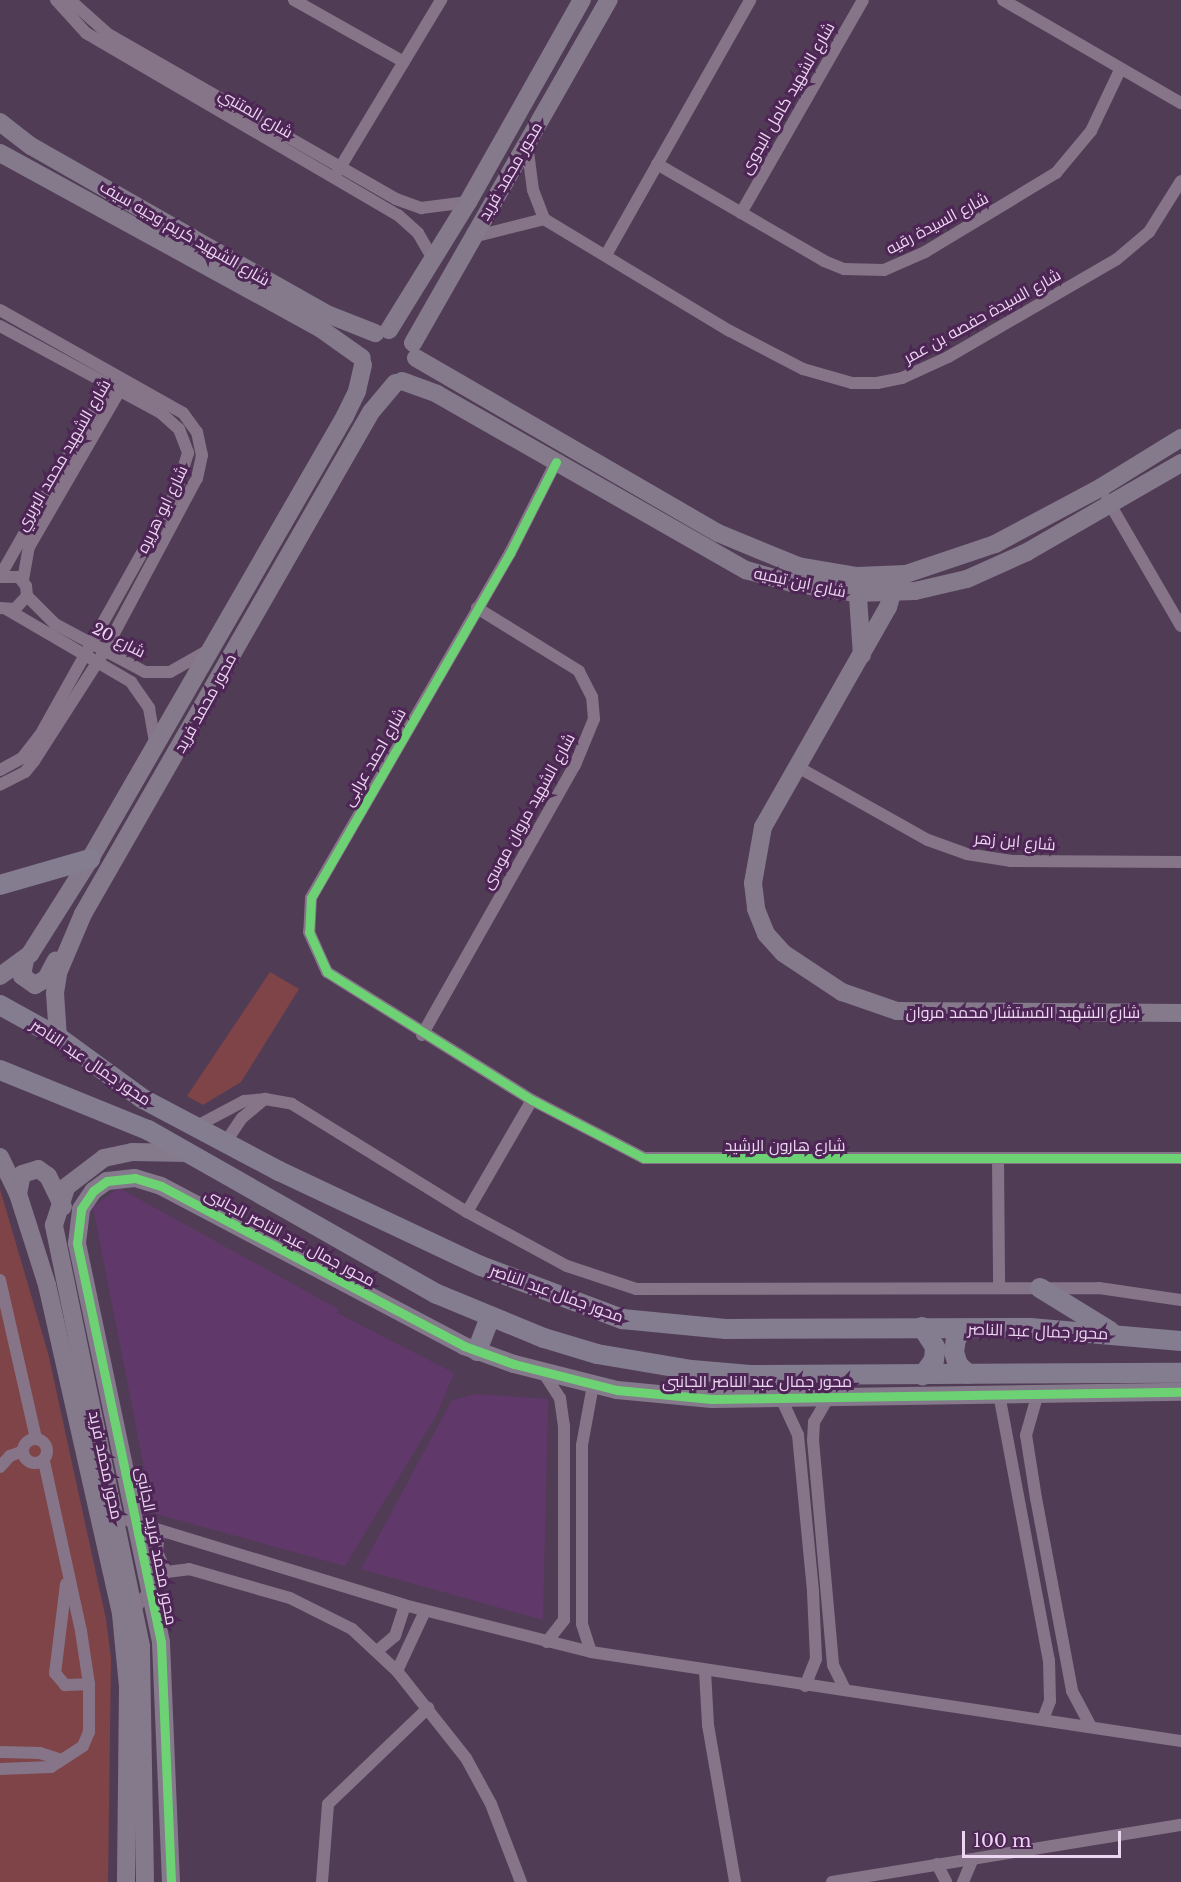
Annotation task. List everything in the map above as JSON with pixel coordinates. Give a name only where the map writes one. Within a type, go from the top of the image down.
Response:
[{"type":"main road","points":[[0,885],[90,859]]},
{"type":"main road","name":"محور جمال عبد الناصر","points":[[0,1005],[58,1037],[130,1091],[225,1143],[481,1266],[622,1319],[726,1329],[1030,1328],[1181,1341]]},
{"type":"main road","name":"محور جمال عبد الناصر","points":[[0,1070],[126,1119],[428,1290],[490,1317],[597,1354],[692,1370],[750,1375],[1181,1373]]},
{"type":"main road","points":[[1040,1288],[1115,1335]]},
{"type":"main road","points":[[477,1351],[490,1317]]},
{"type":"main road","points":[[922,1327],[935,1347],[932,1365],[923,1375]]},
{"type":"main road","points":[[963,1329],[956,1339],[954,1352],[958,1365],[968,1374]]},
{"type":"street","name":"شارع المتنبي","points":[[56,0],[86,33],[408,223],[433,259]]},
{"type":"street","name":"شارع المتنبي","points":[[70,0],[108,34],[408,205],[433,208],[468,202]]},
{"type":"street","points":[[294,0],[404,62]]},
{"type":"street","points":[[334,178],[441,0]]},
{"type":"street","name":"محور محمد فريد","points":[[382,332],[433,259],[468,202],[582,0]]},
{"type":"street","name":"محور محمد فريد","points":[[415,350],[472,237],[609,0]]},
{"type":"street","points":[[606,255],[750,0]]},
{"type":"street","name":"شارع الشهيد كامل البدوى","points":[[741,213],[862,0]]},
{"type":"street","points":[[1003,0],[1120,70],[1181,103]]},
{"type":"street","name":"شارع السيدة رقيه","points":[[657,164],[844,269],[884,270],[904,264],[1056,173],[1091,130],[1120,70]]},
{"type":"street","name":"شارع الشهيد كريم وجيه سيف","points":[[0,122],[31,146],[327,314],[382,332]]},
{"type":"street","points":[[472,237],[544,219],[531,182],[527,143]]},
{"type":"street","name":"شارع الشهيد كريم وجيه سيف","points":[[0,153],[321,329],[363,361]]},
{"type":"street","name":"شارع السيدة حفصه بن عمر","points":[[544,219],[730,331],[803,369],[852,383],[877,383],[902,378],[948,357],[1117,259],[1149,232],[1181,181]]},
{"type":"street","name":"شارع ابو هريره","points":[[0,310],[117,383],[172,421],[186,441],[186,466],[141,557],[86,649],[36,742],[22,758],[0,771]]},
{"type":"street","name":"شارع ابو هريره","points":[[0,326],[183,414],[197,432],[202,455],[197,478],[100,657],[34,761],[25,771],[0,785]]},
{"type":"street","points":[[399,331],[415,350],[412,371],[398,382],[372,378],[363,361],[365,344],[382,332],[399,331]]},
{"type":"street","name":"شارع ابن تيميه","points":[[415,350],[727,537],[798,566],[857,584]]},
{"type":"street","name":"محور محمد فريد","points":[[0,976],[25,960],[90,859],[155,741],[345,416],[357,391],[363,361]]},
{"type":"street","name":"محور محمد فريد","points":[[58,1037],[55,993],[67,952],[83,914],[358,434],[398,382]]},
{"type":"street","name":"شارع ابن تيميه","points":[[398,382],[437,394],[746,570],[792,583],[894,584],[967,579],[1027,552],[1181,463]]},
{"type":"street","name":"شارع الشهيد محمد البربري","points":[[0,577],[117,383]]},
{"type":"street","name":"شارع الشهيد محمد البربري","points":[[23,580],[29,547],[117,383]]},
{"type":"street","name":"شارع ابن تيميه","points":[[894,584],[995,544],[1100,488],[1181,438]]},
{"type":"street","name":"شارع احمد عرابى","points":[[422,1035],[327,972],[312,942],[308,911],[338,849],[526,524],[556,462]]},
{"type":"street","points":[[1100,488],[1181,626]]},
{"type":"street","points":[[0,577],[14,575],[23,580],[27,596],[20,606],[3,608]]},
{"type":"street","points":[[857,584],[862,655]]},
{"type":"street","name":"شارع الشهيد المستشار محمد مروان","points":[[894,584],[862,655],[771,810],[758,845],[753,884],[756,909],[766,934],[777,947],[834,986],[878,1007],[917,1013],[1181,1013]]},
{"type":"street","name":"شارع 20","points":[[27,596],[47,619],[86,649]]},
{"type":"street","name":"شارع 20","points":[[3,608],[100,657],[131,682],[142,694],[149,708],[155,741]]},
{"type":"street","name":"شارع الشهيد مروان موسى","points":[[422,1035],[575,765],[594,719],[592,697],[579,671],[477,608]]},
{"type":"street","name":"شارع 20","points":[[100,657],[153,674],[178,669],[207,651]]},
{"type":"street","name":"شارع ابن زهر","points":[[796,766],[928,840],[967,855],[1011,861],[1181,862]]},
{"type":"street","points":[[25,960],[24,980],[39,985],[57,959],[67,952]]},
{"type":"street","name":"شارع هارون الرشيد","points":[[422,1035],[621,1149],[657,1160],[1181,1158]]},
{"type":"street","points":[[225,1143],[242,1118],[265,1099]]},
{"type":"street","points":[[195,1127],[237,1103],[265,1099],[292,1104],[467,1212],[567,1266],[636,1290],[999,1286],[1123,1289],[1181,1300]]},
{"type":"street","points":[[467,1212],[532,1100]]},
{"type":"street","name":"محور محمد فريد","points":[[145,1882],[144,1682],[136,1607],[56,1244],[54,1225],[59,1203],[76,1176],[104,1158],[132,1152],[189,1154]]},
{"type":"street","name":"محور محمد فريد","points":[[0,1156],[18,1194],[47,1286],[121,1614],[128,1687],[126,1882]]},
{"type":"street","points":[[998,1159],[999,1286]]},
{"type":"street","points":[[18,1194],[22,1174],[38,1169],[48,1176],[59,1203],[77,1221]]},
{"type":"street","name":"محور جمال عبد الناصر الجانبى","points":[[77,1221],[93,1191],[107,1181],[124,1177],[147,1181],[477,1351],[593,1385],[679,1399],[1181,1392]]},
{"type":"street","name":"محور محمد فريد الجانبى","points":[[77,1221],[77,1243],[161,1642],[171,1882]]},
{"type":"street","points":[[0,1280],[36,1439],[47,1447],[44,1461],[89,1684],[88,1738],[78,1750],[39,1770],[0,1769]]},
{"type":"street","points":[[543,1372],[563,1407],[564,1445],[564,1620],[547,1642]]},
{"type":"street","points":[[591,1652],[582,1624],[582,1445],[593,1385]]},
{"type":"street","points":[[1038,1393],[1026,1435],[1036,1498],[1072,1691],[1091,1726]]},
{"type":"street","points":[[999,1394],[1022,1500],[1051,1691],[1043,1719]]},
{"type":"street","points":[[780,1398],[798,1435],[816,1659],[805,1686]]},
{"type":"street","points":[[828,1398],[817,1413],[812,1431],[817,1509],[832,1660],[845,1690]]},
{"type":"street","points":[[0,1467],[10,1456],[22,1451],[27,1442],[36,1439]]},
{"type":"street","points":[[564,1445],[582,1445]]},
{"type":"street","points":[[22,1451],[30,1463],[44,1461]]},
{"type":"street","points":[[1022,1500],[1036,1498]]},
{"type":"street","points":[[804,1510],[817,1509]]},
{"type":"street","points":[[117,1517],[136,1525],[405,1606],[591,1652],[1181,1741]]},
{"type":"street","points":[[159,1532],[157,1552],[166,1572]]},
{"type":"street","points":[[67,1567],[55,1673],[65,1685],[89,1684]]},
{"type":"street","points":[[136,1607],[149,1587],[166,1572],[208,1572],[290,1598],[327,1614],[377,1651],[428,1708],[475,1774],[521,1882]]},
{"type":"street","points":[[377,1651],[395,1636],[405,1606]]},
{"type":"street","points":[[397,1671],[425,1611]]},
{"type":"street","points":[[564,1620],[582,1624]]},
{"type":"street","points":[[816,1659],[826,1663],[832,1660]]},
{"type":"street","points":[[705,1671],[708,1725],[735,1882]]},
{"type":"street","points":[[1051,1691],[1059,1695],[1072,1691]]},
{"type":"street","points":[[322,1882],[328,1804],[428,1708]]},
{"type":"street","points":[[0,1752],[40,1753],[61,1760]]},
{"type":"street","points":[[145,1819],[168,1818]]},
{"type":"street","points":[[832,1882],[1181,1826]]},
{"type":"street","points":[[963,1882],[973,1859]]},
{"type":"street","points":[[937,1864],[946,1882]]},
{"type":"shaded area","points":[[270,972],[299,989],[241,1082],[203,1105],[187,1096]]},
{"type":"shaded area","points":[[119,1188],[338,1309],[337,1313],[454,1373],[437,1414],[345,1566],[153,1513],[93,1207]]},
{"type":"shaded area","points":[[0,1189],[48,1353],[106,1619],[111,1658],[108,1882],[0,1882]]},
{"type":"shaded area","points":[[476,1394],[548,1399],[543,1620],[361,1569],[452,1400]]},
{"type":"cycle path","points":[[556,462],[510,553],[311,898],[309,932],[327,972],[532,1100],[644,1158],[1181,1158]]},
{"type":"cycle path","points":[[171,1882],[161,1642],[77,1243],[81,1209],[93,1191],[107,1181],[135,1178],[161,1186],[464,1346],[514,1364],[617,1390],[712,1399],[1181,1392]]}]
